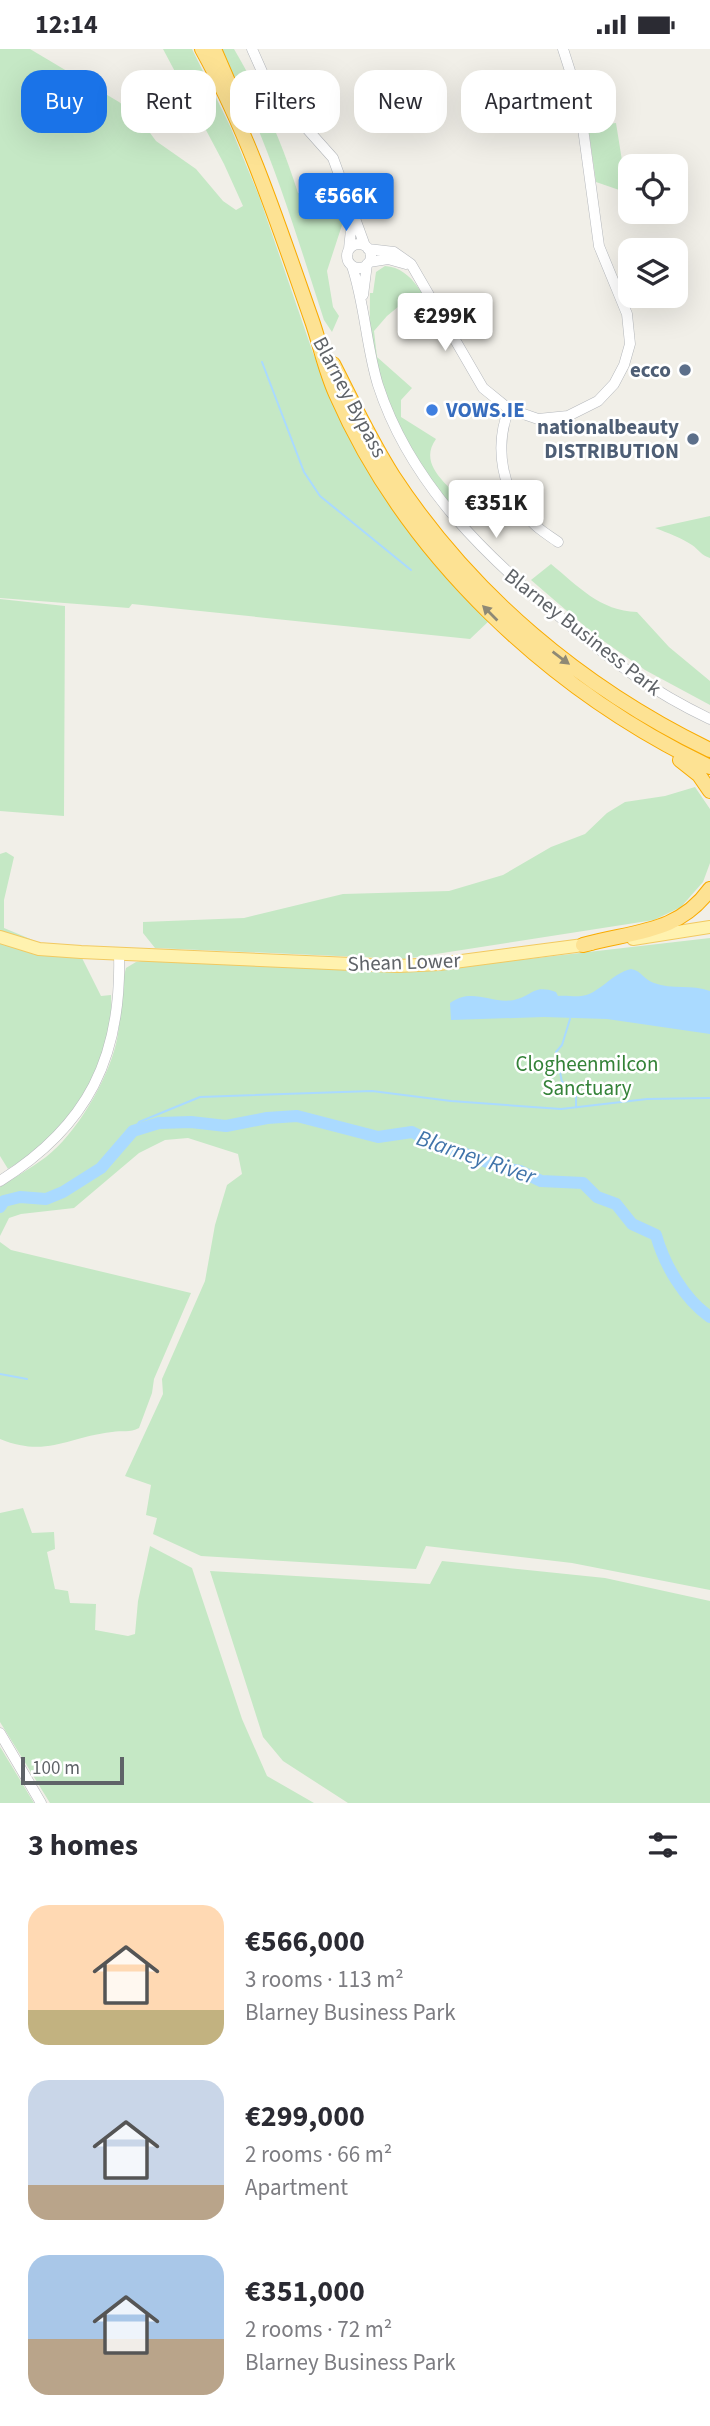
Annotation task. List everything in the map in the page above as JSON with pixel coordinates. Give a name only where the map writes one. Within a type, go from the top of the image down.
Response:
[{"type":"highway","name":"Blarney Bypass","points":[[202,49],[267,190],[335,392],[368,456],[406,513],[464,587],[541,659],[602,706],[710,767]]},
{"type":"highway","points":[[214,49],[243,115],[242,134]]},
{"type":"highway","name":"Blarney Bypass","points":[[315,328],[386,465],[412,503],[474,579],[527,631],[599,687],[640,713],[710,750]]},
{"type":"highway","points":[[602,706],[684,762],[699,775],[710,791]]},
{"type":"highway","points":[[583,946],[677,921],[710,889]]},
{"type":"main road","name":"Shean Lower","points":[[0,937],[39,949],[419,966],[710,929]]},
{"type":"street","points":[[252,49],[268,85],[333,158],[367,247],[368,263],[363,299]]},
{"type":"street","points":[[349,249],[356,244],[394,252],[413,267],[483,388],[509,409],[538,419],[578,413],[598,401],[614,384],[624,365],[630,344],[627,314],[599,246],[579,99],[563,49]]},
{"type":"street","points":[[353,210],[347,256],[352,266],[361,268],[368,263],[388,259],[413,267]]},
{"type":"street","name":"Blarney Business Park","points":[[352,266],[363,299],[370,352],[378,385],[418,469],[454,518],[502,570],[624,670],[666,698],[710,719]]},
{"type":"street","points":[[509,409],[501,440],[505,476],[513,495],[531,522],[558,542]]},
{"type":"street","points":[[0,1181],[48,1147],[79,1112],[97,1081],[115,1031],[119,954]]},
{"type":"street","points":[[0,1733],[41,1803]]},
{"type":"green space","points":[[0,49],[30,49],[65,70],[21,70],[21,133],[107,133],[107,95],[121,104],[121,133],[150,133],[156,141],[196,169],[223,201],[236,210],[243,206],[208,133],[216,133],[216,98],[259,196],[313,353],[341,413],[490,620],[470,639],[132,604],[129,608],[0,598]]},
{"type":"green space","points":[[163,49],[192,49],[202,70],[174,70]]},
{"type":"green space","points":[[220,49],[234,49],[246,70],[231,70]]},
{"type":"green space","points":[[616,123],[621,154],[618,154],[618,190],[596,182],[589,133],[616,133]]},
{"type":"green space","points":[[260,133],[276,133],[298,193],[310,196],[321,187],[329,174],[343,222],[327,271],[333,307],[339,316],[332,332],[324,320]]},
{"type":"green space","points":[[385,266],[395,268],[411,279],[424,296],[438,323],[410,297],[374,331],[377,357],[412,388],[401,400],[401,417],[436,439],[430,458],[433,466],[444,482],[467,504],[456,513],[413,452],[382,384],[371,337],[370,293],[373,293],[376,272]]},
{"type":"green space","points":[[710,516],[710,558],[683,540],[655,528]]},
{"type":"green space","points":[[551,564],[590,596],[612,607],[637,612],[669,647],[710,681],[710,705],[645,670],[595,635],[531,580]]},
{"type":"green space","points":[[0,599],[65,606],[64,816],[0,811]]},
{"type":"green space","points":[[695,787],[710,809],[710,863],[703,882],[681,907],[654,920],[404,959],[155,948],[143,933],[143,922],[244,918],[343,894],[449,891],[503,875],[551,847],[585,834],[607,813],[625,802],[665,796]]},
{"type":"green space","points":[[6,852],[14,857],[4,900],[4,928],[47,946],[0,932],[0,854]]},
{"type":"green space","name":"Clogheenmilcon Sanctuary","points":[[710,938],[710,1590],[572,1563],[426,1546],[416,1569],[201,1556],[153,1534],[157,1518],[146,1515],[151,1485],[125,1476],[163,1394],[162,1379],[205,1281],[215,1225],[227,1185],[242,1174],[238,1154],[188,1138],[165,1140],[139,1153],[74,1208],[21,1214],[9,1218],[0,1236],[0,1187],[57,1147],[79,1121],[98,1090],[116,1044],[126,968],[136,962],[149,960],[415,972]]},
{"type":"green space","points":[[0,941],[82,958],[101,996],[111,995],[105,1047],[83,1095],[49,1137],[8,1169],[0,1156]]},
{"type":"green space","points":[[0,1242],[11,1250],[191,1293],[154,1379],[152,1393],[139,1428],[57,1445],[31,1447],[0,1439]]},
{"type":"green space","points":[[23,1508],[32,1533],[54,1532],[55,1549],[47,1552],[55,1589],[68,1591],[70,1603],[96,1604],[95,1630],[128,1636],[135,1634],[138,1601],[150,1546],[192,1568],[242,1719],[267,1776],[314,1803],[50,1803],[0,1722],[0,1513]]},
{"type":"green space","points":[[442,1561],[605,1578],[710,1601],[710,1803],[348,1803],[283,1761],[263,1737],[210,1571],[430,1584]]},
{"type":"green space","points":[[0,1747],[2,1750],[34,1803],[0,1803]]},
{"type":"water","points":[[631,969],[661,985],[710,991],[710,1034],[607,1019],[544,1017],[451,1020],[450,1003],[458,998],[474,996],[506,1001],[542,989],[556,992],[558,996],[587,995]]},
{"type":"waterway","points":[[262,362],[304,472],[320,496],[411,570]]},
{"type":"waterway","points":[[570,1019],[562,1045],[556,1052],[562,1082],[576,1088],[576,1107]]},
{"type":"waterway","points":[[133,1131],[139,1122],[200,1097],[372,1091],[451,1101],[561,1109],[647,1099],[710,1098]]},
{"type":"waterway","name":"Blarney River","points":[[0,1207],[4,1201],[20,1197],[46,1199],[63,1192],[101,1168],[133,1131],[159,1123],[191,1122],[226,1126],[267,1118],[297,1116],[378,1137],[412,1132],[432,1142],[504,1168],[520,1171],[541,1181],[583,1183],[597,1197],[616,1204],[632,1224],[656,1235],[676,1280],[692,1301],[710,1317]]},
{"type":"waterway","points":[[0,1374],[27,1379]]},
{"type":"place","name":"ecco","points":[[685,370]]},
{"type":"place","name":"VOWS.IE","points":[[432,410]]},
{"type":"place","name":"nationalbeauty DISTRIBUTION","points":[[693,439]]}]
